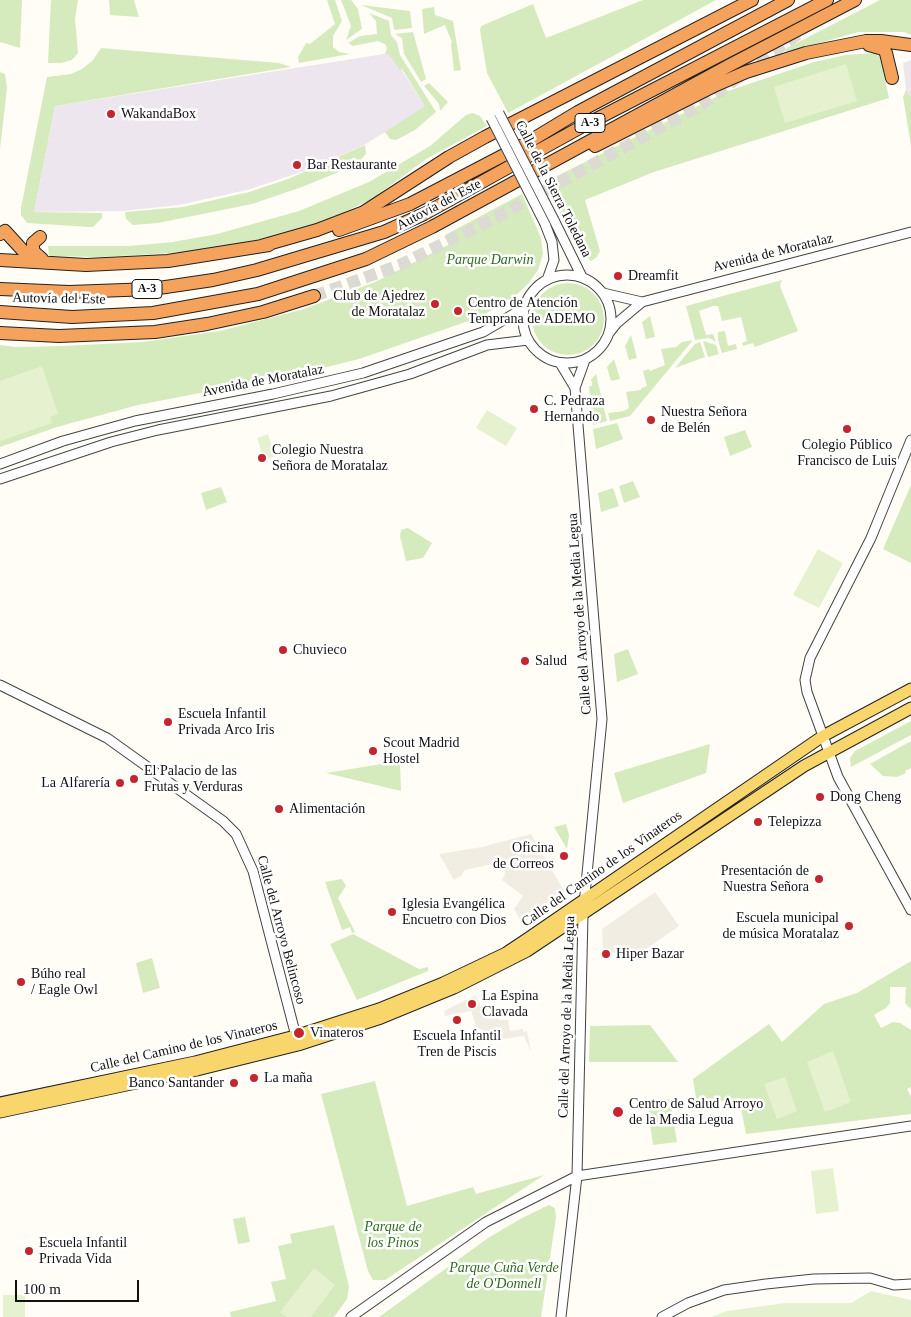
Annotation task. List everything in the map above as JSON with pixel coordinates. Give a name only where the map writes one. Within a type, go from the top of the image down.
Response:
[{"type":"highway","points":[[724,13],[745,0]]},
{"type":"highway","points":[[261,246],[318,230],[364,212],[449,157],[752,0]]},
{"type":"highway","points":[[523,118],[649,58],[762,0]]},
{"type":"highway","points":[[351,240],[462,183],[578,112],[788,0]]},
{"type":"highway","name":"Autovía del Este","points":[[0,288],[69,292],[152,289],[213,280],[257,270],[351,240],[384,232],[424,214],[583,126],[826,0]]},
{"type":"highway","name":"Autovía del Este","points":[[2,314],[72,317],[153,313],[258,294],[366,259],[432,227],[856,0]]},
{"type":"highway","points":[[540,168],[610,140],[695,95],[746,72],[806,53],[847,43],[880,41],[911,45]]},
{"type":"highway","points":[[847,43],[866,44],[883,49],[889,62],[892,78]]},
{"type":"highway","points":[[0,260],[86,265],[168,262],[292,242],[363,223],[410,204],[527,143]]},
{"type":"highway","points":[[0,234],[5,231],[26,254],[34,259],[71,261],[86,265]]},
{"type":"highway","points":[[40,237],[34,243],[33,251],[44,260]]},
{"type":"highway","points":[[0,333],[59,336],[155,332],[207,324],[263,312],[314,296]]},
{"type":"main road","name":"Calle del Camino de los Vinateros","points":[[0,1103],[297,1041],[466,972],[506,953],[823,736],[911,689]]},
{"type":"main road","name":"Calle del Camino de los Vinateros","points":[[0,1112],[197,1070],[381,1018],[454,988],[527,951],[804,766],[911,708]]},
{"type":"street","name":"Calle de la Sierra Toledana","points":[[499,113],[582,277]]},
{"type":"street","name":"Calle de la Sierra Toledana","points":[[491,118],[545,224],[552,242],[554,260],[547,280]]},
{"type":"street","name":"Avenida de Moratalaz","points":[[609,333],[627,314],[642,302],[911,232]]},
{"type":"street","points":[[570,275],[582,277],[592,282],[603,294],[610,312],[609,333],[604,344],[584,360],[560,363],[541,355],[528,340],[523,318],[524,308],[529,296],[547,280],[570,275]]},
{"type":"street","name":"Avenida de Moratalaz","points":[[603,294],[642,302]]},
{"type":"street","name":"Avenida de Moratalaz","points":[[0,464],[63,441],[135,420],[273,394],[363,373],[483,332],[524,308]]},
{"type":"street","name":"Avenida de Moratalaz","points":[[0,479],[111,442],[158,430],[332,396],[410,374],[487,345],[528,340]]},
{"type":"street","name":"Calle del Arroyo de la Media Legua","points":[[561,1317],[577,1176],[583,915],[602,719],[602,696],[575,388],[584,360]]},
{"type":"street","name":"Calle del Arroyo de la Media Legua","points":[[560,363],[575,388]]},
{"type":"street","points":[[911,440],[872,538],[806,668],[807,692],[838,777],[911,910]]},
{"type":"street","name":"Calle del Arroyo Belincoso","points":[[0,684],[107,738],[223,821],[236,834],[253,871],[297,1041]]},
{"type":"street","points":[[351,1317],[486,1222],[577,1176],[911,1126]]},
{"type":"street","points":[[662,1317],[688,1303],[724,1290],[766,1284],[814,1279],[870,1278],[894,1285],[911,1284]]},
{"type":"shaded area","points":[[390,53],[426,107],[364,145],[310,169],[247,190],[179,205],[123,211],[34,212],[55,106]]},
{"type":"shaded area","points":[[911,60],[911,96],[906,90],[903,63]]},
{"type":"shaded area","points":[[531,834],[567,896],[522,923],[514,909],[523,896],[502,880],[505,874],[504,868],[498,869],[496,863],[465,870],[461,876],[454,880],[439,854],[482,847]]},
{"type":"shaded area","points":[[655,892],[679,926],[639,954],[603,952],[602,929]]},
{"type":"shaded area","points":[[476,995],[481,1008],[486,1007],[488,1018],[498,1017],[499,1020],[508,1020],[510,1031],[523,1029],[523,1032],[527,1031],[531,1052],[524,1036],[497,1040],[476,1026],[471,1011],[445,1016],[444,1011]]},
{"type":"green space","points":[[0,0],[22,0],[20,48],[0,42]]},
{"type":"green space","points":[[51,0],[78,0],[75,19],[78,53],[72,60],[61,63],[48,63]]},
{"type":"green space","points":[[109,0],[134,0],[139,17],[110,15]]},
{"type":"green space","points":[[327,0],[335,0],[342,21],[333,36],[333,47],[339,52],[350,54],[299,63],[298,57],[306,43],[310,44],[335,24]]},
{"type":"green space","points":[[341,0],[351,0],[358,9],[362,29],[346,40],[351,26]]},
{"type":"green space","points":[[643,0],[716,0],[508,113],[487,73],[481,26],[533,4],[546,38]]},
{"type":"green space","points":[[880,0],[911,0],[911,35],[904,32],[858,32],[785,53],[787,48]]},
{"type":"green space","points":[[361,5],[410,11],[412,28],[394,30],[392,18]]},
{"type":"green space","points":[[434,7],[435,15],[453,21],[461,70],[454,71],[452,42],[445,25],[424,34],[422,9]]},
{"type":"green space","points":[[369,13],[389,21],[391,35],[397,42],[400,55],[436,112],[415,130],[396,140],[390,139],[385,132],[425,106],[402,69],[400,70],[389,54],[385,54],[387,48],[385,44],[378,41],[353,46],[348,43],[360,36],[377,34],[376,21]]},
{"type":"green space","points":[[413,32],[426,79],[421,82],[404,54],[402,38],[395,34]]},
{"type":"green space","points":[[101,48],[279,63],[291,67],[55,106],[34,212],[102,213],[102,218],[93,227],[27,223],[21,215],[21,208],[47,77],[71,74],[82,69],[93,60]]},
{"type":"green space","points":[[875,53],[880,57],[889,98],[654,172],[585,200],[600,251],[597,257],[591,261],[580,251],[547,188],[559,181],[557,176],[728,91],[814,62],[846,55]]},
{"type":"green space","points":[[846,64],[857,101],[785,123],[774,87]]},
{"type":"green space","points":[[0,72],[5,74],[7,88],[0,149]]},
{"type":"green space","points":[[429,83],[448,102],[440,111],[439,104],[424,86]]},
{"type":"green space","points":[[906,90],[911,96],[911,146],[903,97]]},
{"type":"green space","points":[[473,113],[480,116],[487,126],[426,159],[372,199],[332,218],[285,234],[211,249],[173,253],[101,257],[49,256],[48,246],[129,246],[173,242],[217,234],[299,211],[369,182],[430,146],[466,115]]},
{"type":"green space","points":[[365,145],[366,154],[356,165],[302,187],[252,204],[158,223],[133,225],[126,219],[125,212],[183,207],[249,192],[288,179]]},
{"type":"green space","name":"Parque Darwin","points":[[522,194],[541,238],[543,254],[538,270],[528,284],[514,297],[480,317],[359,359],[299,374],[138,405],[57,427],[0,447],[0,345],[16,347],[143,342],[220,331],[304,309],[375,282],[450,244],[445,235]]},
{"type":"green space","points":[[782,280],[780,286],[798,331],[755,347],[753,343],[743,346],[742,343],[747,341],[741,317],[722,321],[718,306],[713,306],[699,311],[706,335],[713,334],[716,342],[709,338],[695,340],[686,306]]},
{"type":"green space","points":[[561,283],[575,283],[594,293],[604,312],[604,326],[594,345],[575,355],[561,355],[542,345],[532,326],[532,312],[542,293]]},
{"type":"green space","points":[[650,316],[655,337],[646,339],[642,322]]},
{"type":"green space","points":[[725,331],[728,346],[736,344],[737,349],[722,353],[718,332]]},
{"type":"green space","points":[[631,335],[637,358],[629,360],[625,346]]},
{"type":"green space","points":[[693,340],[630,416],[610,421],[608,413],[624,411],[629,408],[626,392],[641,390],[641,388],[647,386],[643,371],[649,369],[650,371],[665,365],[661,349],[676,347],[682,342]]},
{"type":"green space","points":[[703,341],[716,345],[719,354],[708,357]]},
{"type":"green space","points":[[700,342],[705,357],[675,368],[695,344]]},
{"type":"green space","points":[[614,359],[620,379],[611,381],[607,367]]},
{"type":"green space","points":[[42,366],[58,414],[50,417],[52,423],[0,441],[0,381]]},
{"type":"green space","points":[[596,374],[607,421],[593,425],[591,406],[595,405],[595,396],[590,395],[589,386],[592,386],[592,381],[590,381]]},
{"type":"green space","points":[[487,410],[517,428],[506,446],[476,428]]},
{"type":"green space","points":[[617,423],[623,439],[596,449],[593,429]]},
{"type":"green space","points":[[745,430],[752,447],[730,456],[724,437]]},
{"type":"green space","points":[[268,434],[275,456],[264,460],[257,438]]},
{"type":"green space","points":[[633,481],[640,497],[624,503],[619,486]]},
{"type":"green space","points":[[911,485],[911,563],[883,549]]},
{"type":"green space","points":[[221,487],[227,502],[206,510],[201,493]]},
{"type":"green space","points":[[613,488],[619,506],[601,512],[598,493]]},
{"type":"green space","points":[[408,528],[432,543],[423,558],[406,561],[400,536],[401,530]]},
{"type":"green space","points":[[818,549],[843,563],[819,608],[793,595]]},
{"type":"green space","points":[[628,649],[638,674],[617,682],[614,654]]},
{"type":"green space","points":[[911,721],[911,735],[851,767],[850,758],[855,751]]},
{"type":"green space","points":[[911,741],[911,768],[905,771],[906,773],[897,777],[883,776],[870,764]]},
{"type":"green space","points":[[710,744],[706,773],[623,803],[614,773]]},
{"type":"green space","points":[[400,761],[401,791],[326,773]]},
{"type":"green space","points":[[566,824],[569,835],[567,849],[554,827]]},
{"type":"green space","points":[[342,879],[346,886],[338,898],[355,932],[352,933],[350,927],[342,930],[325,882]]},
{"type":"green space","points":[[353,934],[419,969],[428,967],[428,971],[357,1000],[330,944]]},
{"type":"green space","points":[[152,958],[160,988],[143,993],[136,963]]},
{"type":"green space","points":[[911,961],[911,1009],[905,1003],[906,987],[890,987],[890,1003],[886,1008],[874,1015],[881,1028],[893,1022],[900,1023],[911,1030],[911,1087],[907,1089],[911,1097],[911,1114],[746,1134],[739,1099],[697,1104],[693,1079],[769,1024],[782,1042],[824,1004],[857,993]]},
{"type":"green space","points":[[650,1025],[678,1062],[589,1062],[590,1026]]},
{"type":"green space","points":[[833,1051],[851,1102],[825,1112],[807,1062]]},
{"type":"green space","points":[[785,1077],[797,1111],[777,1119],[764,1084]]},
{"type":"green space","name":"Parque de los Pinos","points":[[375,1081],[407,1206],[473,1187],[476,1194],[544,1175],[385,1280],[373,1280],[368,1271],[321,1094]]},
{"type":"green space","points":[[670,1099],[677,1142],[653,1145],[647,1102]]},
{"type":"green space","points":[[833,1168],[839,1211],[816,1214],[811,1171]]},
{"type":"green space","name":"Parque Cuña Verde de O'Donnell","points":[[549,1205],[555,1208],[556,1218],[541,1317],[379,1317],[488,1238]]},
{"type":"green space","points":[[245,1217],[250,1242],[238,1244],[233,1219]]},
{"type":"green space","points":[[334,1225],[349,1287],[347,1299],[334,1317],[231,1317],[230,1312],[276,1301],[271,1282],[286,1279],[278,1246],[292,1243],[290,1234]]},
{"type":"green space","points":[[314,1268],[335,1285],[311,1317],[287,1317],[280,1312]]},
{"type":"green space","points":[[871,1291],[911,1300],[911,1317],[711,1317],[727,1311],[785,1303],[851,1303]]},
{"type":"green space","points":[[3,1295],[25,1295],[25,1317],[3,1317]]},
{"type":"tunnel","points":[[314,296],[400,265],[497,217],[699,106],[798,34]]},
{"type":"place","name":"WakandaBox","points":[[111,114]]},
{"type":"place","name":"Bar Restaurante","points":[[297,165]]},
{"type":"place","name":"Dreamfit","points":[[618,276]]},
{"type":"place","name":"Club de Ajedrez de Moratalaz","points":[[435,304]]},
{"type":"place","name":"Centro de Atención Temprana de ADEMO","points":[[458,311]]},
{"type":"place","name":"C. Pedraza Hernando","points":[[534,409]]},
{"type":"place","name":"Nuestra Señora de Belén","points":[[651,420]]},
{"type":"place","name":"Colegio Público Francisco de Luis","points":[[847,429]]},
{"type":"place","name":"Colegio Nuestra Señora de Moratalaz","points":[[262,458]]},
{"type":"place","name":"Chuvieco","points":[[283,650]]},
{"type":"place","name":"Salud","points":[[525,661]]},
{"type":"place","name":"Escuela Infantil Privada Arco Iris","points":[[168,722]]},
{"type":"place","name":"Scout Madrid Hostel","points":[[373,751]]},
{"type":"place","name":"El Palacio de las Frutas y Verduras","points":[[134,779]]},
{"type":"place","name":"La Alfarería","points":[[120,783]]},
{"type":"place","name":"Dong Cheng","points":[[820,797]]},
{"type":"place","name":"Alimentación","points":[[279,809]]},
{"type":"place","name":"Telepizza","points":[[758,822]]},
{"type":"place","name":"Oficina de Correos","points":[[564,856]]},
{"type":"place","name":"Presentación de Nuestra Señora","points":[[819,879]]},
{"type":"place","name":"Iglesia Evangélica Encuetro con Dios","points":[[392,912]]},
{"type":"place","name":"Escuela municipal de música Moratalaz","points":[[849,926]]},
{"type":"place","name":"Hiper Bazar","points":[[606,954]]},
{"type":"place","name":"Búho real / Eagle Owl","points":[[21,982]]},
{"type":"place","name":"La Espina Clavada","points":[[472,1004]]},
{"type":"place","name":"Escuela Infantil Tren de Piscis","points":[[457,1020]]},
{"type":"place","name":"Vinateros","points":[[299,1033]]},
{"type":"place","name":"La maña","points":[[254,1078]]},
{"type":"place","name":"Banco Santander","points":[[234,1083]]},
{"type":"place","name":"Centro de Salud Arroyo de la Media Legua","points":[[618,1112]]},
{"type":"place","name":"Escuela Infantil Privada Vida","points":[[29,1251]]}]
